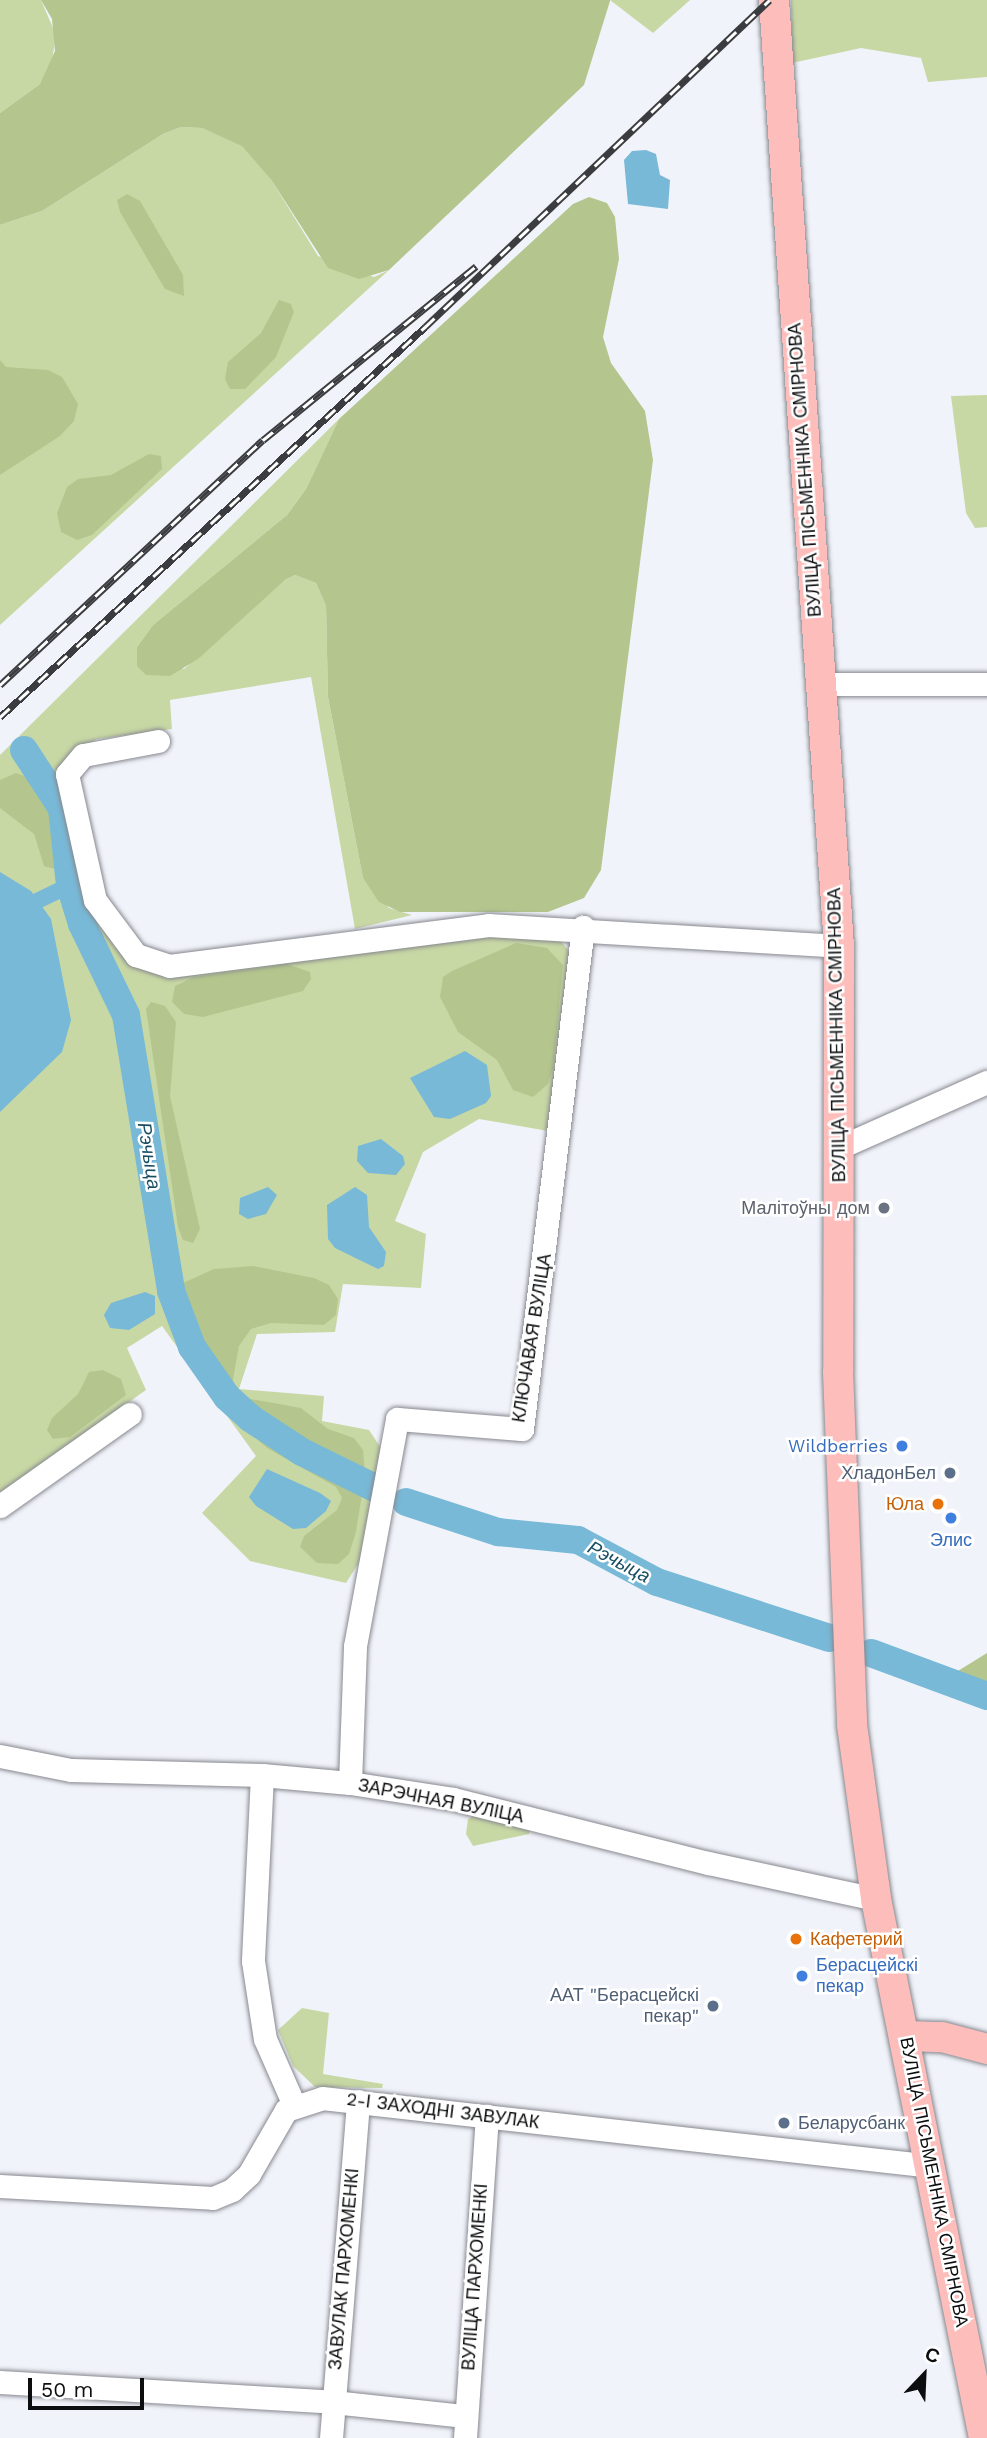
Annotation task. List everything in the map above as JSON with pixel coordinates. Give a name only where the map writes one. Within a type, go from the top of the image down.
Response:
[{"type":"main road","name":"ВУЛІЦА ПІСЬМЕННІКА СМІРНОВА","points":[[774,0],[839,946],[841,1147],[838,1372],[843,1556],[852,1725],[876,1899],[906,2036],[984,2438]]},
{"type":"main road","points":[[906,2036],[950,2038],[987,2049]]},
{"type":"street","points":[[820,684],[987,684]]},
{"type":"street","points":[[158,741],[83,755],[67,774],[95,900],[136,955],[169,966],[488,925],[583,928],[839,946]]},
{"type":"street","name":"КЛЮЧАВАЯ ВУЛІЦА","points":[[350,1783],[355,1646],[397,1419],[522,1430],[583,928]]},
{"type":"street","points":[[841,1147],[987,1082]]},
{"type":"street","points":[[0,1506],[130,1414]]},
{"type":"street","name":"ЗАРЭЧНАЯ ВУЛІЦА","points":[[0,1756],[71,1770],[262,1775],[350,1783],[453,1799],[708,1863],[876,1899]]},
{"type":"street","points":[[0,2186],[213,2198],[232,2190],[248,2175],[278,2118],[294,2105],[265,2039],[253,1961],[262,1775]]},
{"type":"street","name":"2-І ЗАХОДНІ ЗАВУЛАК","points":[[294,2105],[322,2098],[358,2101],[932,2166]]},
{"type":"street","name":"ЗАВУЛАК ПАРХОМЕНКІ","points":[[331,2438],[358,2101]]},
{"type":"street","name":"ВУЛІЦА ПАРХОМЕНКІ","points":[[465,2427],[487,2116]]},
{"type":"street","points":[[0,2382],[333,2402],[465,2427]]},
{"type":"green space","points":[[0,0],[41,0],[56,35],[51,67],[40,84],[0,113]]},
{"type":"green space","points":[[41,0],[610,1],[584,85],[389,270],[359,279],[328,268],[272,181],[242,146],[202,128],[181,127],[163,134],[42,211],[0,225],[0,113],[40,84],[55,51],[52,19]]},
{"type":"green space","points":[[610,0],[690,0],[653,33]]},
{"type":"green space","points":[[791,0],[987,0],[987,77],[928,82],[921,58],[861,48],[792,63]]},
{"type":"green space","points":[[181,127],[202,128],[242,145],[272,181],[318,256],[374,277],[389,270],[0,625],[0,225],[42,211],[163,134]]},
{"type":"green space","points":[[127,194],[140,201],[183,275],[184,296],[165,289],[120,212],[117,200]]},
{"type":"green space","points":[[589,197],[607,203],[615,217],[619,259],[603,337],[611,363],[645,411],[653,460],[601,870],[584,898],[548,912],[400,912],[379,902],[363,878],[328,697],[326,606],[316,583],[295,575],[285,580],[198,659],[170,676],[146,675],[137,666],[137,647],[153,625],[287,515],[306,489],[339,419],[573,204]]},
{"type":"green space","points":[[279,300],[291,304],[294,312],[276,357],[245,389],[230,389],[225,379],[228,362],[261,333]]},
{"type":"green space","points":[[0,360],[6,367],[48,370],[62,377],[78,404],[74,421],[60,436],[0,475]]},
{"type":"green space","points":[[987,395],[987,527],[975,528],[966,513],[951,396]]},
{"type":"green space","points":[[339,419],[306,489],[287,515],[153,625],[137,647],[184,669],[285,580],[295,575],[316,583],[326,606],[328,697],[363,878],[389,908],[412,915],[355,929],[311,677],[170,700],[172,729],[97,739],[74,753],[92,902],[136,958],[497,932],[556,935],[572,955],[554,1132],[479,1119],[423,1152],[395,1221],[426,1234],[421,1288],[343,1284],[335,1332],[257,1334],[239,1389],[324,1396],[322,1421],[369,1430],[381,1448],[360,1561],[346,1583],[250,1561],[202,1513],[256,1456],[162,1326],[127,1348],[146,1390],[0,1493],[0,755]]},
{"type":"green space","points":[[149,454],[161,456],[162,469],[92,535],[77,540],[61,532],[57,513],[67,487],[78,479],[111,475]]},
{"type":"green space","points":[[16,773],[39,781],[48,792],[60,829],[63,861],[58,870],[44,866],[34,834],[0,808],[0,780]]},
{"type":"green space","points":[[516,943],[547,948],[563,965],[553,1068],[548,1084],[533,1097],[513,1090],[497,1060],[458,1032],[440,997],[443,977]]},
{"type":"green space","points":[[287,964],[310,972],[311,979],[303,991],[203,1017],[184,1014],[172,1002],[175,986],[194,977]]},
{"type":"green space","points":[[151,1002],[165,1006],[176,1022],[170,1096],[200,1229],[193,1243],[183,1240],[178,1227],[146,1009]]},
{"type":"green space","points":[[253,1266],[314,1278],[329,1285],[338,1299],[336,1315],[324,1325],[271,1323],[251,1329],[239,1346],[233,1379],[234,1387],[245,1398],[301,1408],[328,1429],[354,1438],[363,1450],[365,1475],[356,1532],[349,1554],[338,1564],[317,1563],[300,1547],[304,1536],[337,1510],[342,1498],[336,1487],[267,1448],[245,1428],[184,1349],[168,1320],[167,1305],[183,1283],[214,1269]]},
{"type":"green space","points":[[103,1370],[121,1379],[126,1395],[70,1437],[53,1439],[47,1430],[52,1418],[78,1394],[89,1372]]},
{"type":"green space","points":[[987,1653],[987,1708],[955,1693],[953,1674]]},
{"type":"green space","points":[[475,1815],[530,1829],[529,1834],[473,1846],[466,1834],[468,1819]]},
{"type":"green space","points":[[302,2008],[329,2013],[323,2074],[383,2084],[382,2088],[315,2087],[293,2066],[278,2030]]},
{"type":"water","points":[[646,150],[656,154],[660,175],[670,180],[668,209],[628,204],[624,160],[632,151]]},
{"type":"water","points":[[0,872],[31,891],[51,919],[71,1020],[62,1052],[0,1112]]},
{"type":"water","points":[[465,1051],[487,1065],[491,1096],[486,1103],[450,1119],[434,1117],[410,1078]]},
{"type":"water","points":[[381,1139],[403,1156],[405,1164],[396,1175],[368,1173],[357,1161],[358,1146]]},
{"type":"water","points":[[268,1187],[277,1195],[266,1214],[248,1219],[239,1214],[240,1198]]},
{"type":"water","points":[[355,1187],[367,1195],[369,1227],[386,1252],[384,1266],[378,1269],[335,1248],[328,1239],[327,1205]]},
{"type":"water","points":[[145,1292],[155,1296],[155,1314],[129,1330],[110,1328],[104,1315],[111,1303]]},
{"type":"water","points":[[267,1469],[320,1493],[331,1501],[326,1511],[306,1528],[293,1529],[256,1506],[249,1497]]},
{"type":"waterway","name":"Рэчыца","points":[[24,750],[62,808],[70,885],[82,924],[126,1015],[171,1291],[192,1347],[227,1397],[250,1418],[302,1452],[375,1488]]},
{"type":"waterway","points":[[0,919],[70,885]]},
{"type":"waterway","name":"Рэчыца","points":[[406,1502],[498,1532],[578,1540],[657,1582],[829,1638]]},
{"type":"waterway","name":"Рэчыца","points":[[871,1653],[987,1696]]},
{"type":"railway","points":[[0,717],[425,327],[769,0]]},
{"type":"railway","points":[[0,685],[263,440],[476,266]]},
{"type":"place","name":"Малітоўны дом","points":[[884,1208]]},
{"type":"place","name":"Wildberries","points":[[902,1446]]},
{"type":"place","name":"ХладонБел","points":[[950,1473]]},
{"type":"place","name":"Юла","points":[[938,1504]]},
{"type":"place","name":"Элис","points":[[951,1518]]},
{"type":"place","name":"Кафетерий","points":[[796,1939]]},
{"type":"place","name":"Берасцейскі пекар","points":[[802,1976]]},
{"type":"place","name":"ААТ \"Берасцейскі пекар\"","points":[[713,2006]]},
{"type":"place","name":"Беларусбанк","points":[[784,2123]]}]
